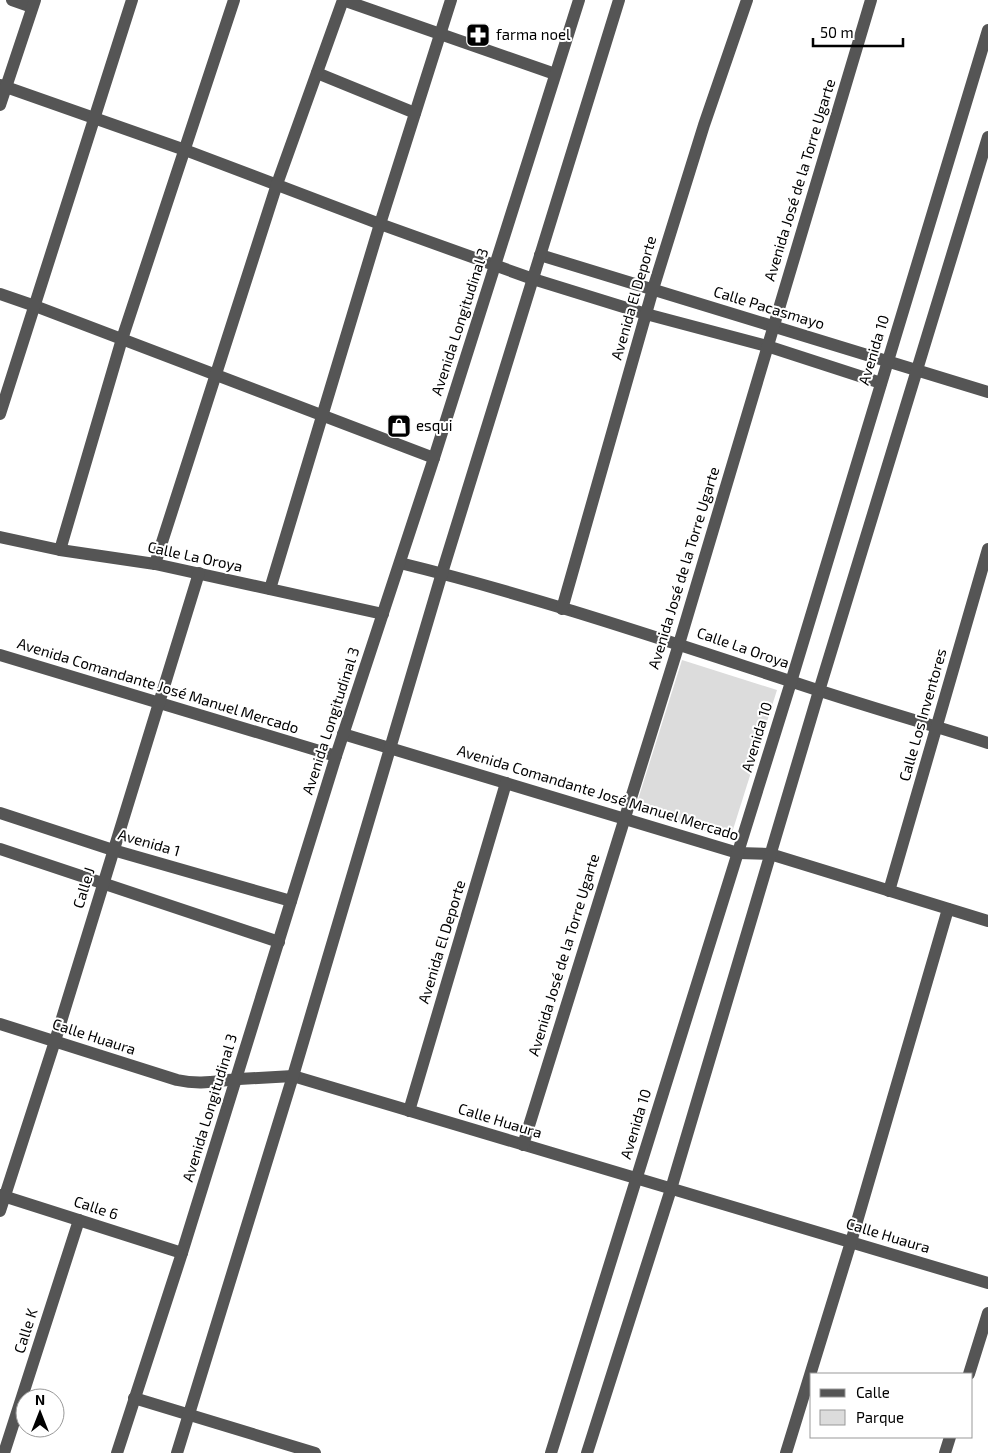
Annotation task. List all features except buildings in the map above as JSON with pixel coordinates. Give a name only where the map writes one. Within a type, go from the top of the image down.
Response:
[{"type":"street","points":[[0,105],[3,86],[34,4],[12,0]]},
{"type":"street","points":[[0,414],[132,0]]},
{"type":"street","points":[[60,550],[122,339],[234,0]]},
{"type":"street","points":[[155,564],[277,184],[343,0],[555,74]]},
{"type":"street","points":[[270,589],[380,224],[451,0]]},
{"type":"street","name":"Avenida Longitudinal 3","points":[[116,1453],[182,1253],[336,756],[434,458],[579,0]]},
{"type":"street","points":[[177,1453],[392,749],[442,574],[619,0]]},
{"type":"street","name":"Avenida El Deporte","points":[[562,609],[653,290],[704,125],[747,0]]},
{"type":"street","name":"Avenida José de la Torre Ugarte","points":[[523,1144],[679,644],[871,0]]},
{"type":"street","name":"Avenida 10","points":[[551,1453],[791,682],[988,30]]},
{"type":"street","points":[[317,74],[415,113]]},
{"type":"street","points":[[3,86],[185,150],[380,224],[533,279],[646,314],[767,346],[881,383]]},
{"type":"street","points":[[588,1453],[671,1188],[819,690],[988,137]]},
{"type":"street","name":"Calle Pacasmayo","points":[[540,255],[988,392]]},
{"type":"street","points":[[0,294],[434,458]]},
{"type":"street","name":"Calle La Oroya","points":[[0,537],[60,550],[155,564],[383,614]]},
{"type":"street","name":"Calle Los Inventores","points":[[889,890],[988,549]]},
{"type":"street","name":"Calle La Oroya","points":[[400,563],[679,644],[791,682],[988,743]]},
{"type":"street","name":"Calle J","points":[[0,1210],[2,1195],[55,1041],[198,574]]},
{"type":"street","name":"Avenida Comandante José Manuel Mercado","points":[[0,655],[336,756]]},
{"type":"street","name":"Avenida Comandante José Manuel Mercado","points":[[343,734],[738,853],[770,854],[988,921]]},
{"type":"street","name":"Avenida El Deporte","points":[[409,1111],[506,783]]},
{"type":"street","name":"Avenida 1","points":[[0,813],[113,850],[292,900]]},
{"type":"street","points":[[0,849],[279,942]]},
{"type":"street","points":[[811,1373],[851,1242],[948,909]]},
{"type":"street","name":"Calle Huaura","points":[[0,1024],[177,1080],[211,1083],[293,1076],[988,1283]]},
{"type":"street","name":"Calle 6","points":[[2,1195],[182,1253]]},
{"type":"street","name":"Calle K","points":[[4,1453],[79,1220]]},
{"type":"street","points":[[969,1373],[988,1312]]},
{"type":"street","points":[[786,1453],[810,1375]]},
{"type":"street","points":[[134,1398],[302,1451],[315,1453]]},
{"type":"street","points":[[945,1453],[950,1438]]},
{"type":"green space","points":[[682,660],[777,690],[730,839],[635,809]]},
{"type":"place","name":"farma noel","points":[[478,35]]},
{"type":"place","name":"esqui","points":[[399,426]]}]
